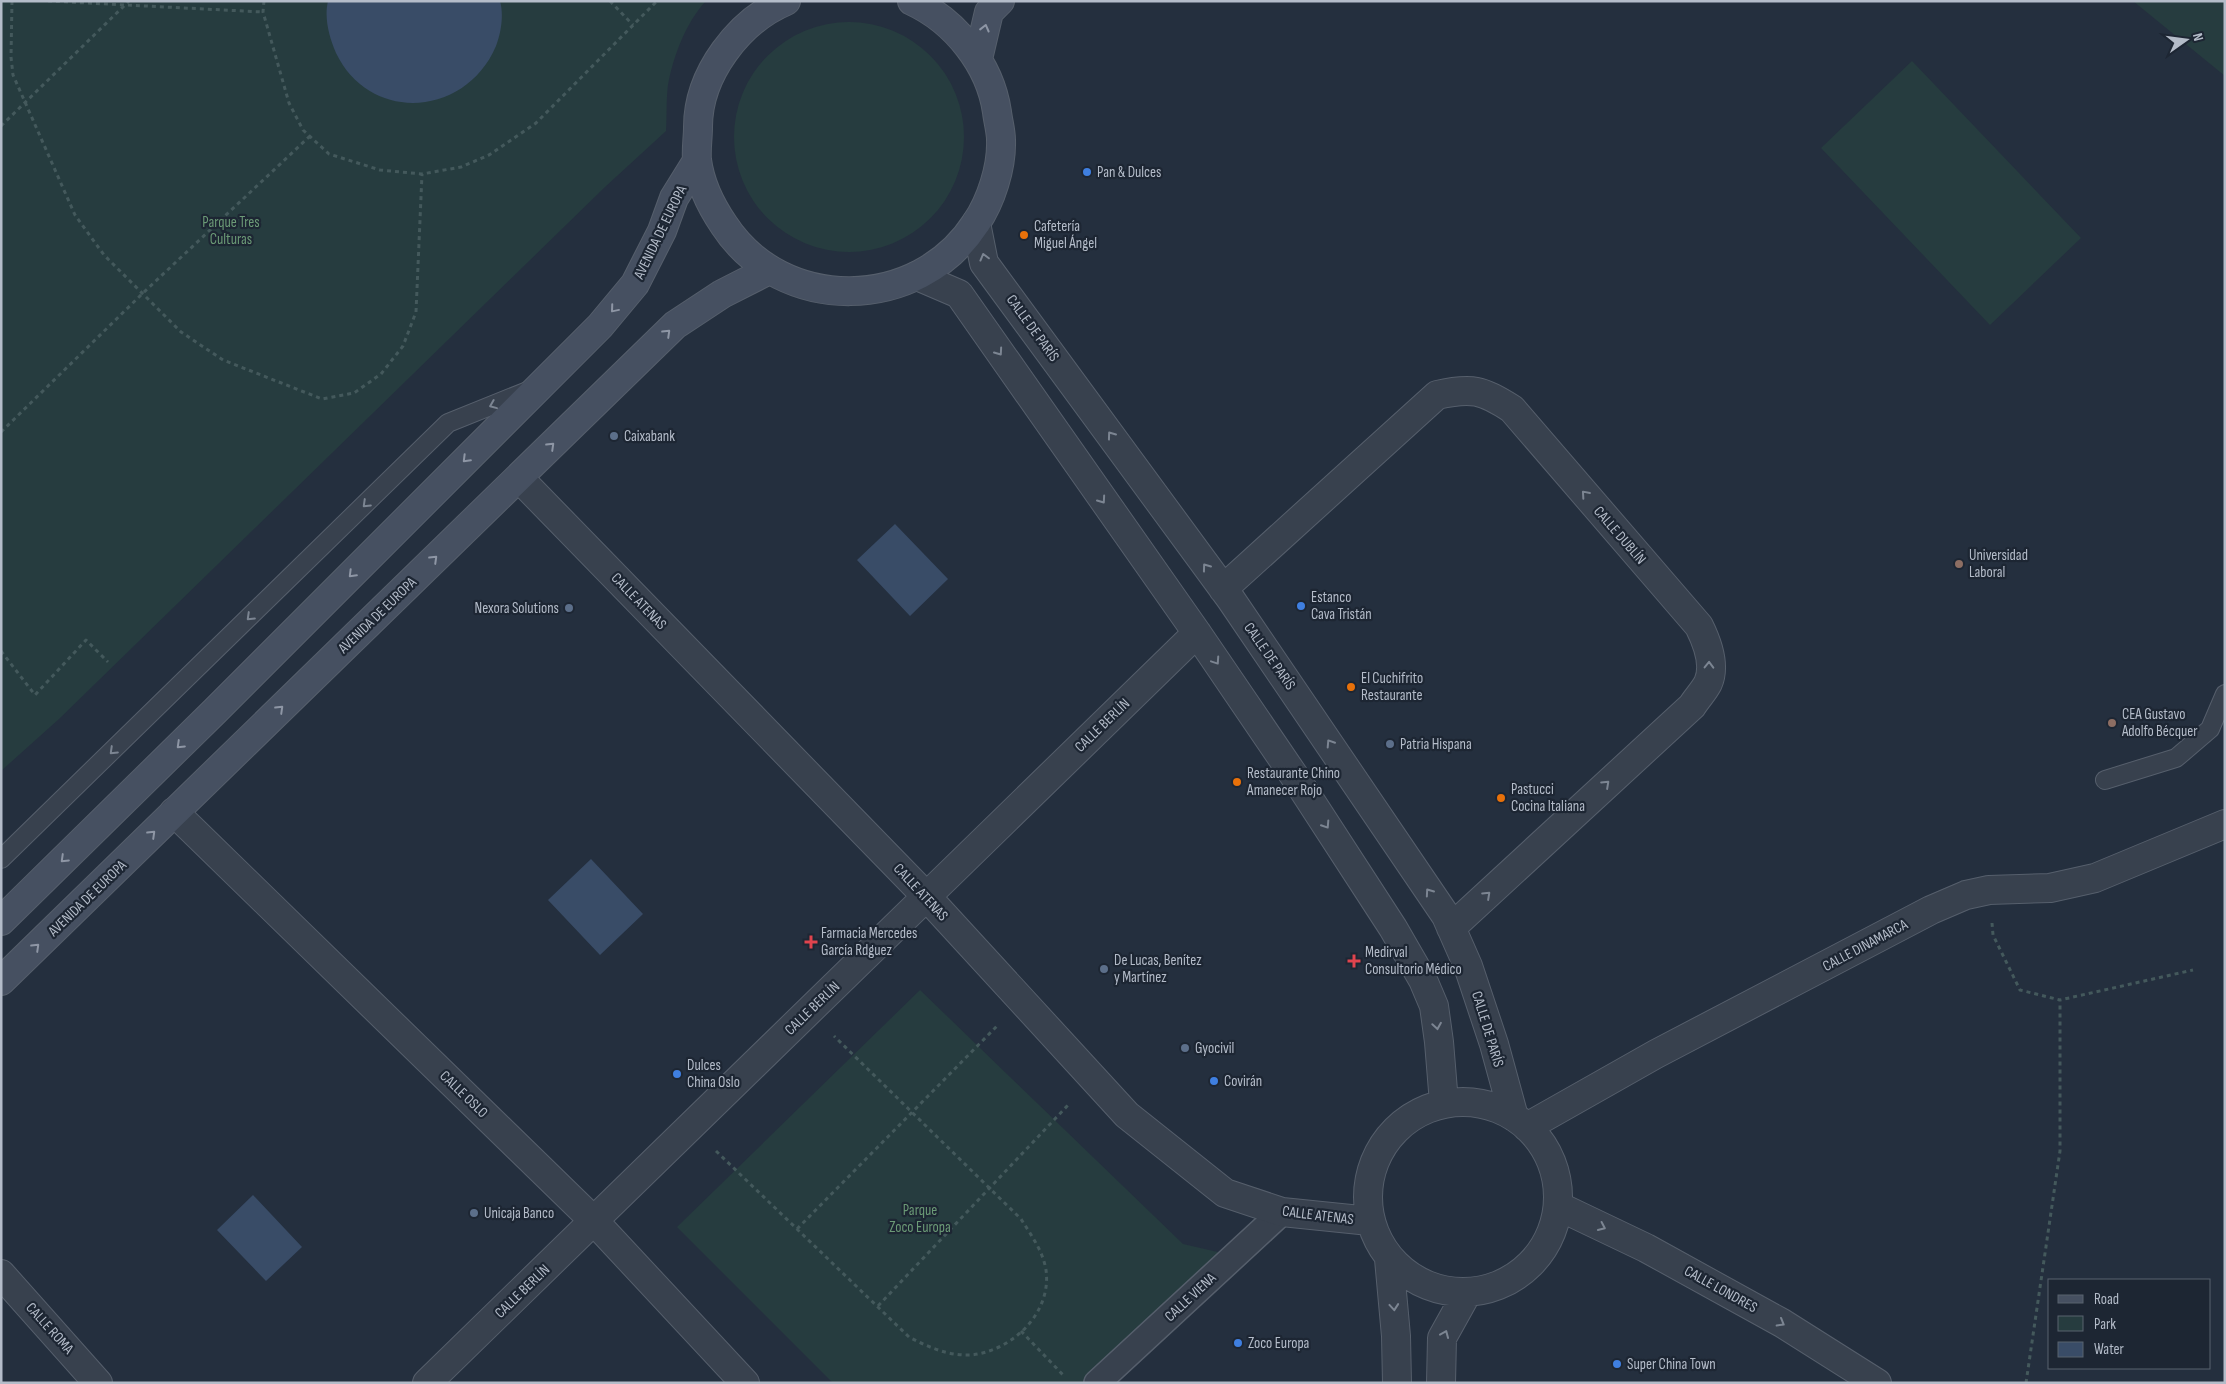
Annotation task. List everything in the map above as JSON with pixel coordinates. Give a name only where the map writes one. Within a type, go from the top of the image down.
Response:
[{"type":"main road","name":"AVENIDA DE EUROPA","points":[[786,1],[770,8],[735,37],[711,73],[698,116],[697,160],[710,204],[734,241],[768,270],[804,286],[842,292],[881,289],[917,276],[950,254],[976,223],[994,184],[1001,142],[995,99],[978,59],[956,31],[928,9],[912,1]]},
{"type":"main road","points":[[978,59],[989,12],[1000,1]]},
{"type":"main road","name":"AVENIDA DE EUROPA","points":[[1,920],[215,711],[600,326],[635,284],[662,231],[674,198],[697,160]]},
{"type":"main road","name":"AVENIDA DE EUROPA","points":[[1,981],[675,325],[722,294],[768,270]]},
{"type":"street","name":"CALLE DE PARÍS","points":[[976,223],[984,263],[1223,589],[1327,739],[1399,850],[1446,916],[1468,966],[1520,1122]]},
{"type":"street","points":[[917,276],[959,294],[1197,633],[1351,862],[1423,980],[1434,1006],[1444,1104]]},
{"type":"street","name":"CALLE DUBLÍN","points":[[1223,589],[1437,395],[1456,391],[1474,391],[1490,394],[1512,409],[1699,626],[1708,643],[1710,660],[1708,682],[1692,706],[1451,928]]},
{"type":"street","name":"CALLE ATENAS","points":[[518,478],[926,896],[1127,1115],[1225,1193],[1282,1212],[1370,1221]]},
{"type":"street","name":"CALLE BERLÍN","points":[[427,1383],[1197,633]]},
{"type":"street","name":"CALLE OSLO","points":[[174,812],[594,1220],[746,1383]]},
{"type":"street","name":"CALLE DINAMARCA","points":[[1520,1122],[1656,1054],[1931,910],[1966,895],[1990,890],[2050,888],[2095,878],[2225,824]]},
{"type":"street","points":[[1468,1102],[1492,1106],[1520,1122],[1542,1143],[1552,1163],[1558,1184],[1558,1206],[1552,1233],[1538,1257],[1518,1276],[1494,1289],[1467,1293],[1438,1290],[1411,1278],[1389,1259],[1377,1241],[1370,1221],[1367,1195],[1372,1169],[1382,1146],[1399,1127],[1420,1112],[1444,1104],[1468,1102]]},
{"type":"street","name":"CALLE LONDRES","points":[[1558,1206],[1664,1257],[1782,1324],[1877,1383]]},
{"type":"street","name":"CALLE VIENA","points":[[1097,1383],[1282,1212]]},
{"type":"street","points":[[1389,1259],[1396,1336],[1397,1383]]},
{"type":"street","name":"CALLE ROMA","points":[[1,1274],[98,1383]]},
{"type":"street","points":[[1441,1383],[1442,1338],[1467,1293]]},
{"type":"lane","name":"AVENIDA DE EUROPA","points":[[1,859],[448,424],[538,387]]},
{"type":"lane","points":[[2105,780],[2176,758],[2210,729],[2225,694]]},
{"type":"path","points":[[12,1],[10,57],[13,75],[24,105],[75,215],[104,256],[142,294],[181,332],[223,360],[322,399],[354,393],[380,374],[403,346],[416,312],[422,174]]},
{"type":"path","points":[[48,1],[263,12]]},
{"type":"path","points":[[1,126],[129,1]]},
{"type":"path","points":[[264,1],[263,12],[289,103],[304,130],[329,154],[380,170],[422,174],[461,167],[489,155],[536,123],[657,1]]},
{"type":"path","points":[[610,1],[633,25]]},
{"type":"path","points":[[1,432],[142,294],[310,136]]},
{"type":"path","points":[[1,651],[35,694],[86,640],[108,662]]},
{"type":"path","points":[[1990,890],[1993,935],[2020,990],[2060,1000],[2193,970]]},
{"type":"path","points":[[797,1229],[913,1114],[1022,1000]]},
{"type":"path","points":[[2026,1383],[2060,1151],[2060,1000]]},
{"type":"path","points":[[690,1126],[909,1337],[929,1348],[947,1353],[971,1354],[990,1350],[1012,1341],[1039,1312],[1045,1293],[1046,1270],[1038,1245],[1021,1219],[808,1011]]},
{"type":"path","points":[[878,1306],[1094,1078]]},
{"type":"path","points":[[1021,1331],[1070,1383]]},
{"type":"green space","name":"Parque Tres Culturas","points":[[1,1],[706,1],[692,19],[681,40],[673,63],[667,91],[666,131],[605,187],[59,719],[1,771]]},
{"type":"green space","points":[[2133,1],[2225,1],[2225,76]]},
{"type":"green space","points":[[849,22],[871,24],[893,31],[913,41],[938,64],[945,73],[959,104],[964,137],[962,159],[955,181],[945,201],[922,226],[913,233],[882,247],[849,252],[827,250],[805,243],[785,233],[760,210],[753,201],[739,170],[734,137],[736,115],[743,93],[753,73],[776,48],[785,41],[816,27]]},
{"type":"green space","points":[[1912,61],[2081,238],[1990,325],[1821,148]]},
{"type":"green space","name":"Parque Zoco Europa","points":[[920,990],[1183,1244],[1222,1253],[1084,1383],[833,1383],[677,1227]]},
{"type":"water","points":[[328,1],[500,1],[502,12],[501,30],[496,46],[482,70],[463,87],[441,98],[418,103],[394,101],[371,92],[351,76],[336,53],[331,41],[327,14]]},
{"type":"water","points":[[895,524],[948,579],[910,616],[857,560]]},
{"type":"water","points":[[591,859],[643,914],[600,955],[548,900]]},
{"type":"water","points":[[253,1195],[302,1247],[266,1281],[217,1230]]},
{"type":"place","name":"Pan & Dulces","points":[[1087,172]]},
{"type":"place","name":"Cafetería Miguel Ángel","points":[[1024,235]]},
{"type":"place","name":"Caixabank","points":[[614,436]]},
{"type":"place","name":"Universidad Laboral","points":[[1959,564]]},
{"type":"place","name":"Estanco Cava Tristán","points":[[1301,606]]},
{"type":"place","name":"Nexora Solutions","points":[[569,608]]},
{"type":"place","name":"El Cuchifrito Restaurante","points":[[1351,687]]},
{"type":"place","name":"CEA Gustavo Adolfo Bécquer","points":[[2112,723]]},
{"type":"place","name":"Patria Hispana","points":[[1390,744]]},
{"type":"place","name":"Restaurante Chino Amanecer Rojo","points":[[1237,782]]},
{"type":"place","name":"Pastucci Cocina Italiana","points":[[1501,798]]},
{"type":"place","name":"Farmacia Mercedes García Rdguez","points":[[811,942]]},
{"type":"place","name":"Medirval Consultorio Médico","points":[[1354,961]]},
{"type":"place","name":"De Lucas, Benítez y Martínez","points":[[1104,969]]},
{"type":"place","name":"Gyocivil","points":[[1185,1048]]},
{"type":"place","name":"Dulces China Oslo","points":[[677,1074]]},
{"type":"place","name":"Covirán","points":[[1214,1081]]},
{"type":"place","name":"Unicaja Banco","points":[[474,1213]]},
{"type":"place","name":"Zoco Europa","points":[[1238,1343]]},
{"type":"place","name":"Super China Town","points":[[1617,1364]]}]
